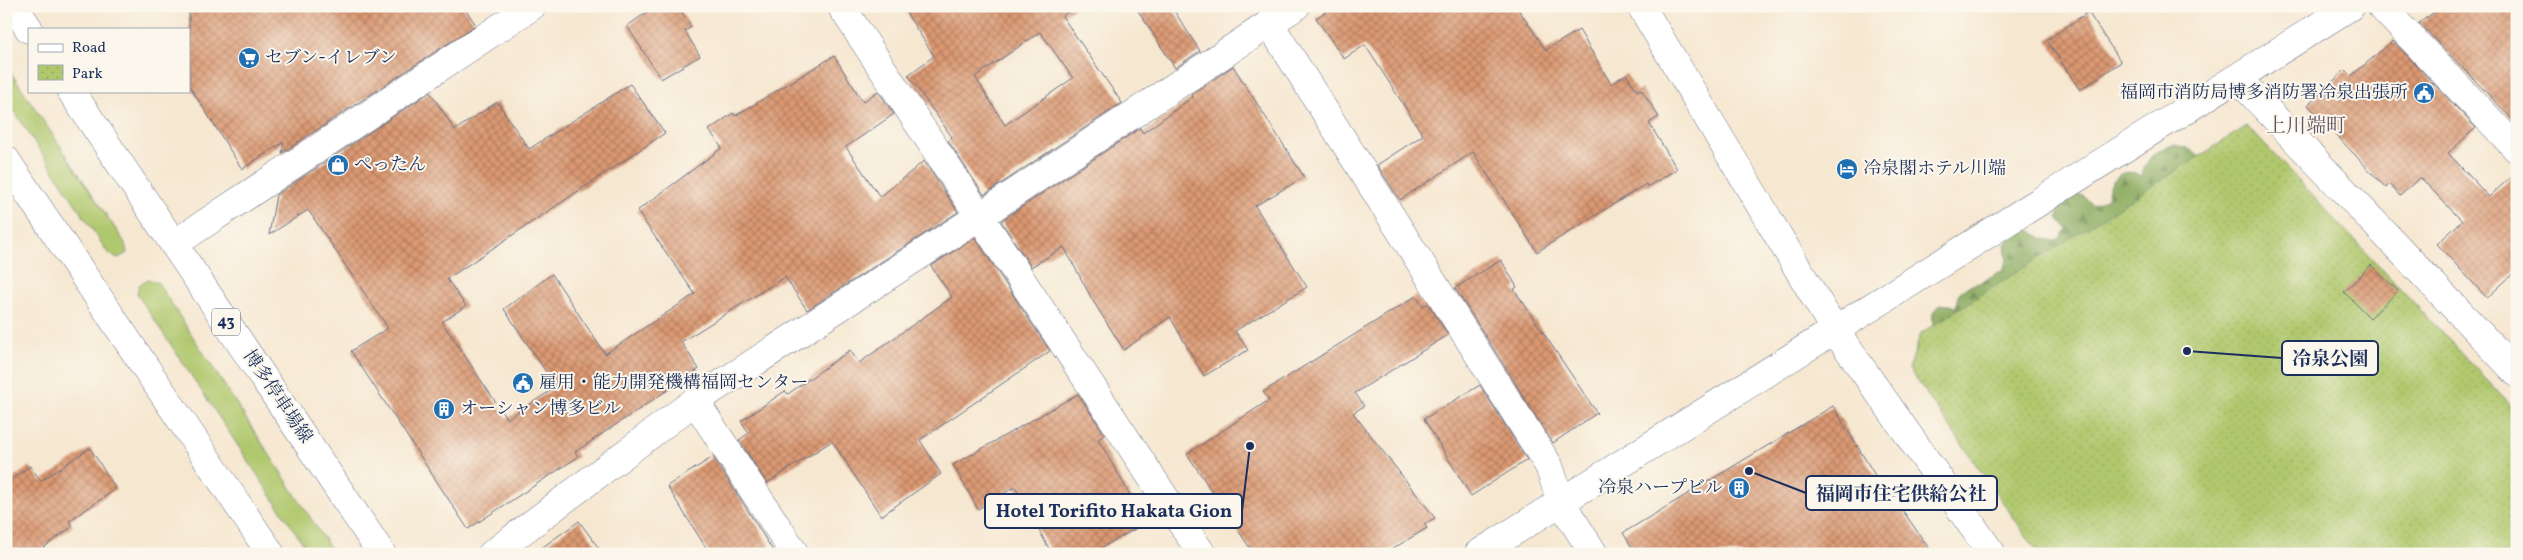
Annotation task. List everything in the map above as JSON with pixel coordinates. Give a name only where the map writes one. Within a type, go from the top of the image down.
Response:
[{"type":"street","points":[[14,6],[28,28]]},
{"type":"street","points":[[174,244],[532,6]]},
{"type":"street","points":[[841,6],[1202,554]]},
{"type":"street","points":[[492,554],[695,401],[980,216],[1296,6]]},
{"type":"street","points":[[1641,6],[1834,329],[1992,554]]},
{"type":"street","points":[[1478,554],[2351,6]]},
{"type":"street","points":[[2380,6],[2517,149]]},
{"type":"street","points":[[1269,23],[1549,466],[1561,502],[1594,554]]},
{"type":"street","points":[[2237,78],[2517,373]]},
{"type":"street","name":"博多停車場線","points":[[72,92],[382,554]]},
{"type":"street","points":[[6,160],[272,554]]},
{"type":"street","points":[[695,401],[795,554]]},
{"type":"green space","points":[[6,65],[125,243],[127,253],[118,258],[108,253],[6,99]]},
{"type":"green space","points":[[2247,126],[2517,412],[2517,554],[2039,554],[1909,369],[1921,333]]},
{"type":"green space","points":[[2174,145],[2192,151],[2205,164],[1937,330],[1934,324],[1933,313],[1939,306],[1950,305],[1956,308],[1958,296],[1963,289],[2003,271],[2007,259],[2005,245],[2010,236],[2019,230],[2030,230],[2043,239],[2057,241],[2067,229],[2058,218],[2061,205],[2065,200],[2070,196],[2081,195],[2092,205],[2107,198],[2110,185],[2118,176],[2129,172],[2142,176],[2146,164],[2153,155],[2162,149]]},
{"type":"green space","points":[[148,279],[158,283],[334,554],[310,554],[137,294],[139,285]]},
{"type":"building","points":[[189,6],[463,6],[476,25],[282,153],[284,142],[242,169],[190,87]]},
{"type":"building","points":[[656,6],[678,6],[691,27],[685,31],[700,56],[661,79],[627,26]]},
{"type":"building","points":[[902,6],[1077,6],[1062,16],[1122,103],[984,195],[948,141],[952,137],[908,75],[934,56]],"holes":[[[1040,32],[1073,78],[1005,125],[975,77]]]},
{"type":"building","points":[[1135,6],[1171,6],[1200,51],[1175,68]]},
{"type":"building","points":[[1334,6],[1516,6],[1546,50],[1579,30],[1611,84],[1626,74],[1637,91],[1641,89],[1659,117],[1649,123],[1677,169],[1647,187],[1646,184],[1537,252],[1473,152],[1400,200],[1377,165],[1423,135],[1365,45],[1344,59],[1316,18]]},
{"type":"building","points":[[2443,6],[2517,6],[2517,124],[2419,23]]},
{"type":"building","points":[[2088,12],[2121,62],[2080,90],[2047,40]]},
{"type":"building","points":[[2393,41],[2476,128],[2448,153],[2489,197],[2517,171],[2517,270],[2487,298],[2437,244],[2462,221],[2420,177],[2400,196],[2389,184],[2386,188],[2308,105],[2345,70],[2351,76]]},
{"type":"building","points":[[834,56],[863,102],[878,91],[894,114],[846,147],[880,197],[924,161],[958,212],[807,310],[785,277],[681,342],[699,369],[575,452],[578,457],[468,529],[351,351],[388,328],[308,210],[269,235],[276,195],[430,92],[455,130],[497,102],[529,149],[630,84],[665,133],[447,279],[466,306],[442,322],[507,419],[556,387],[504,309],[552,274],[605,354],[695,294],[637,211],[722,148],[709,130],[733,113],[735,116]]},
{"type":"building","points":[[1233,66],[1304,177],[1255,206],[1307,287],[1235,331],[1248,350],[1204,376],[1170,317],[1124,350],[1093,301],[1064,247],[1031,267],[1001,221],[1140,128],[1143,133],[1193,97],[1192,94]]},
{"type":"building","points":[[975,238],[1050,351],[920,440],[941,474],[881,516],[832,441],[767,483],[739,440],[749,433],[741,421],[785,391],[788,394],[850,350],[859,363],[952,297],[931,266]]},
{"type":"building","points":[[1501,260],[1517,287],[1514,289],[1597,413],[1553,443],[1455,288]]},
{"type":"building","points":[[2371,265],[2398,291],[2370,318],[2344,292]]},
{"type":"building","points":[[1416,296],[1423,306],[1428,304],[1448,335],[1355,393],[1364,406],[1353,413],[1435,518],[1424,524],[1427,528],[1384,554],[1254,554],[1187,454],[1269,400],[1263,392]]},
{"type":"building","points":[[1480,385],[1527,460],[1471,496],[1424,419]]},
{"type":"building","points":[[1078,394],[1105,435],[1098,439],[1146,523],[1090,554],[1052,554],[1015,487],[978,509],[953,465]]},
{"type":"building","points":[[1833,406],[1879,482],[1882,481],[1933,554],[1636,554],[1623,533]]},
{"type":"building","points":[[90,448],[116,489],[69,521],[73,526],[35,554],[6,554],[6,483],[30,466],[41,481]]},
{"type":"building","points":[[713,457],[775,554],[710,554],[667,486]]},
{"type":"building","points":[[579,521],[603,554],[533,554]]},
{"type":"place","name":"セブン-イレブン","points":[[249,58]]},
{"type":"place","name":"福岡市消防局博多消防署冷泉出張所","points":[[2424,93]]},
{"type":"place","name":"ぺったん","points":[[338,165]]},
{"type":"place","name":"冷泉閣ホテル川端","points":[[1847,169]]},
{"type":"place","name":"冷泉公園","points":[[2187,351]]},
{"type":"place","name":"雇用・能力開発機構福岡センター","points":[[523,383]]},
{"type":"place","name":"オーシャン博多ビル","points":[[444,409]]},
{"type":"place","name":"Hotel Torifito Hakata Gion","points":[[1250,446]]},
{"type":"place","name":"福岡市住宅供給公社","points":[[1749,471]]},
{"type":"place","name":"冷泉ハープビル","points":[[1739,488]]},
{"type":"district","name":"上川端町","points":[[2306,127]]}]
